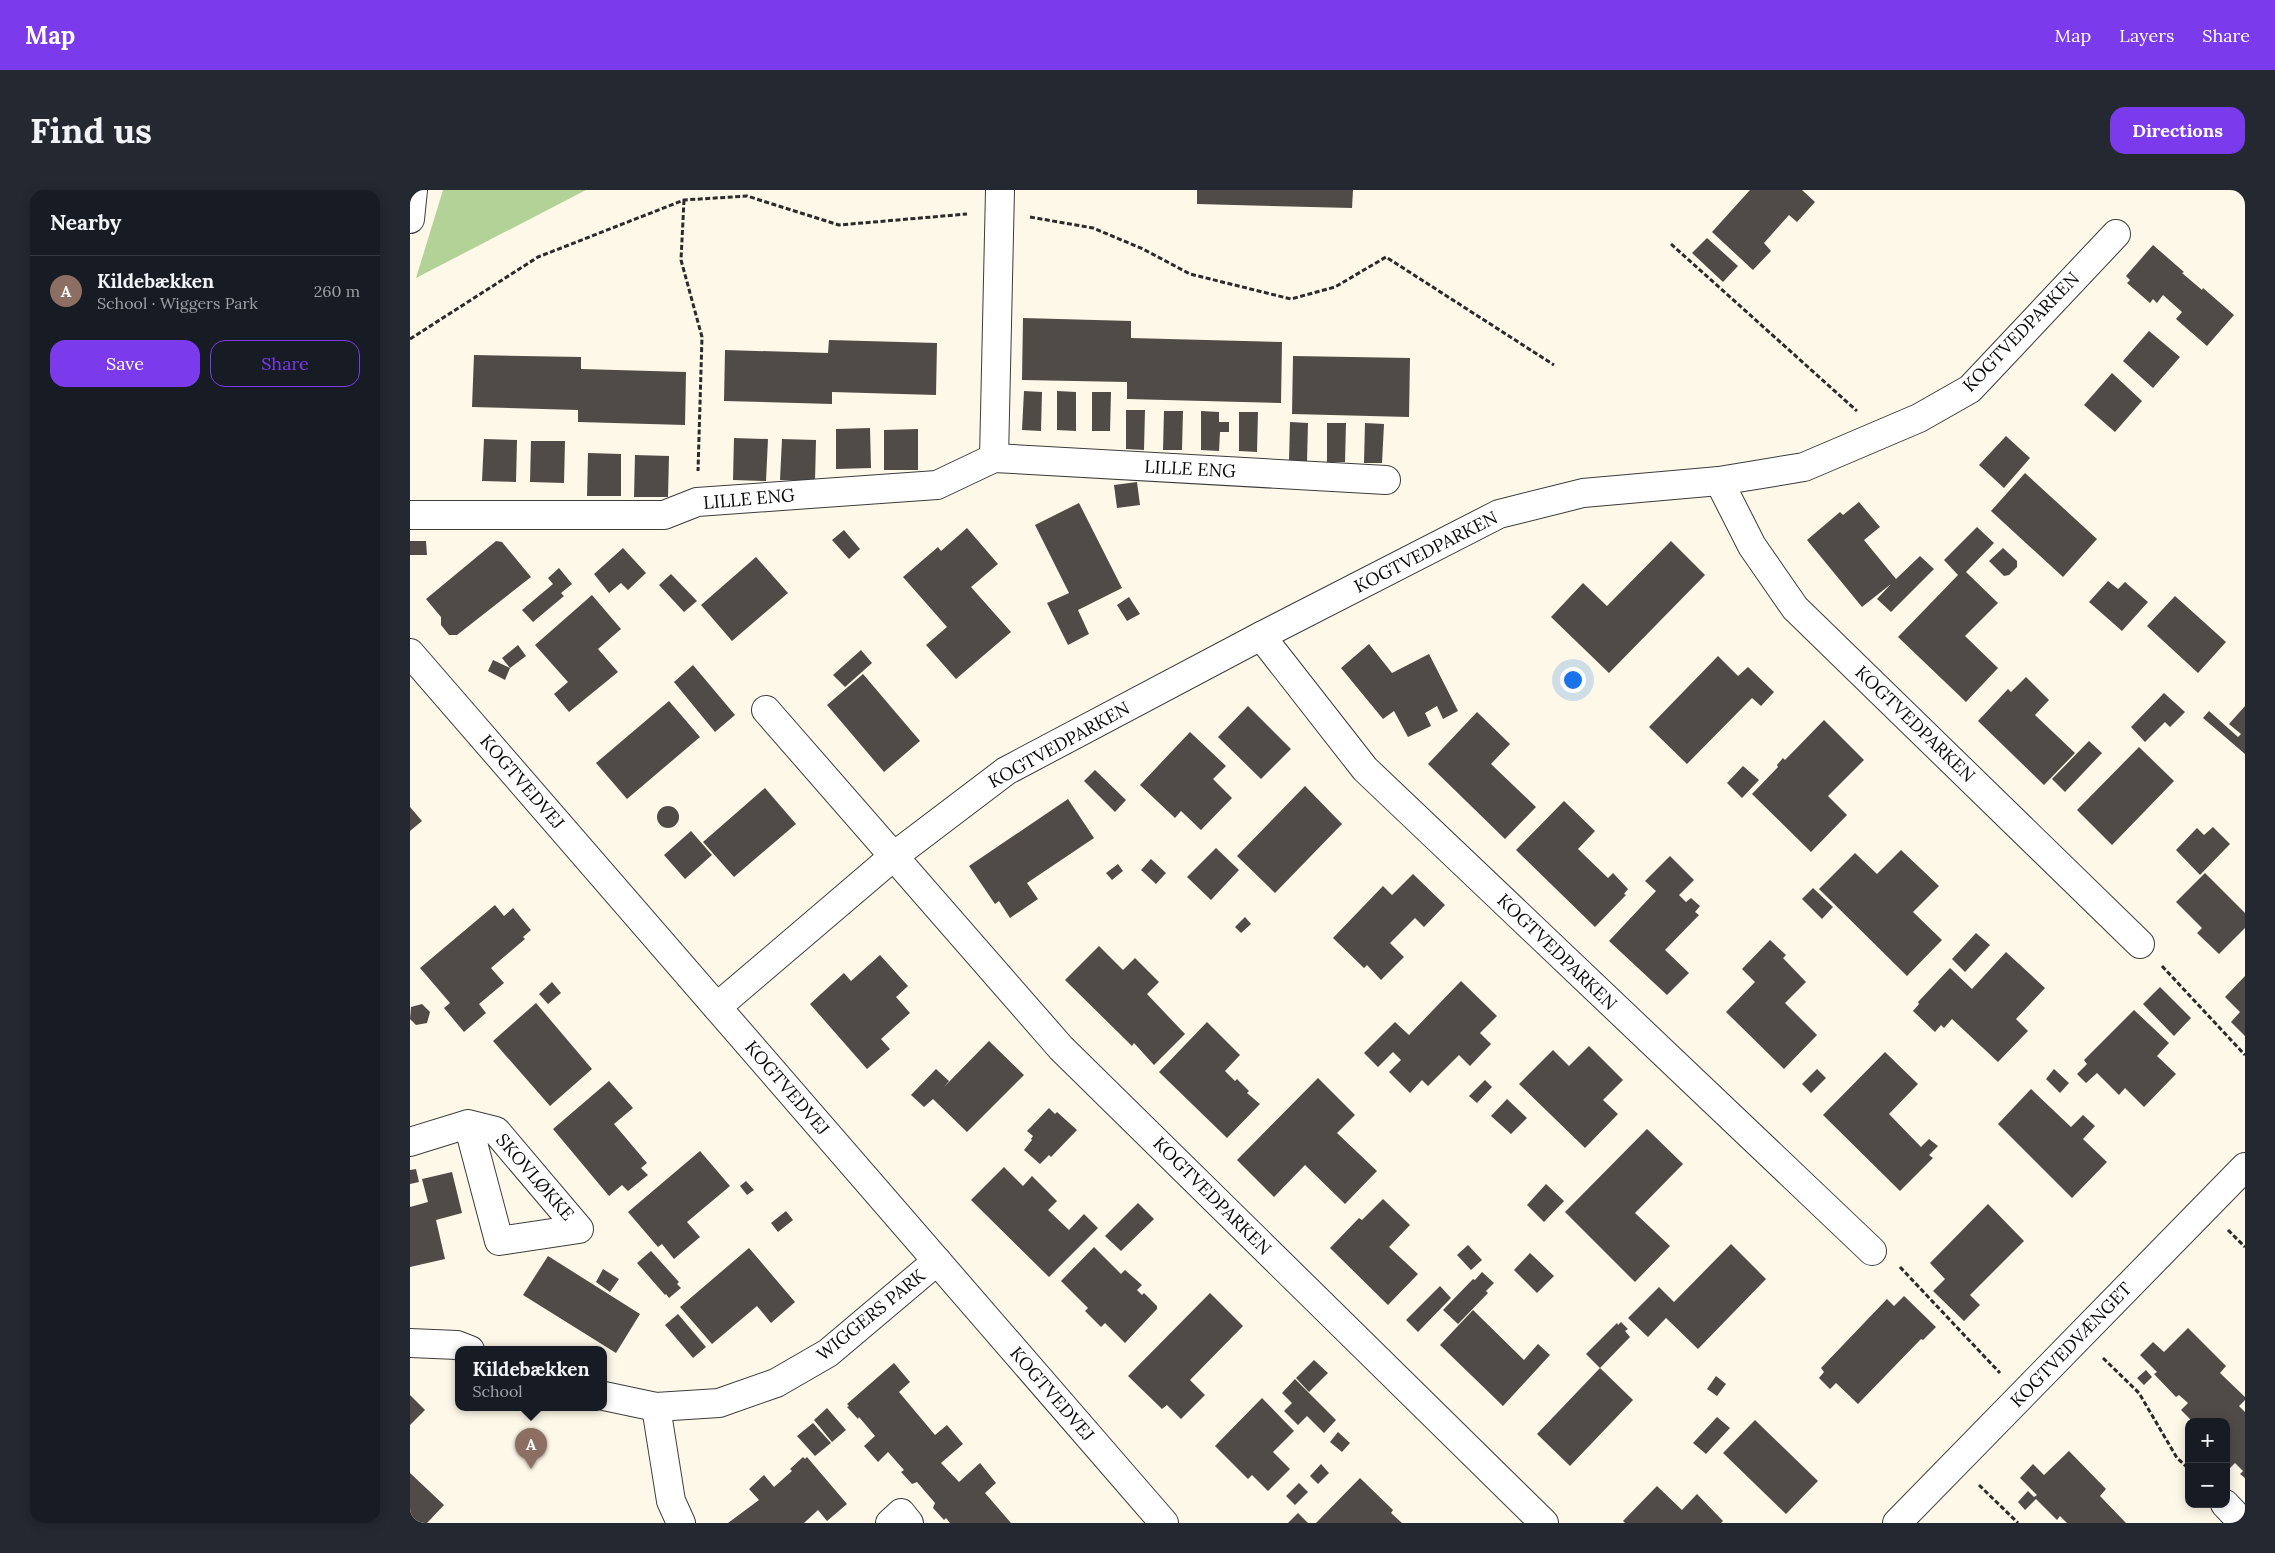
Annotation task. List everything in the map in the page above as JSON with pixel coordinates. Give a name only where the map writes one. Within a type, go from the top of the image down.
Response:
[{"type":"street","points":[[410,219],[413,190]]},
{"type":"street","points":[[994,458],[1000,190]]},
{"type":"street","name":"KOGTVEDPARKEN","points":[[717,1007],[894,856],[1006,771],[1261,636],[1499,514],[1583,492],[1719,482],[1804,467],[1919,418],[1970,389],[2116,234]]},
{"type":"street","name":"LILLE ENG","points":[[410,515],[664,516],[698,502],[937,485],[994,458],[1386,480]]},
{"type":"street","name":"KOGTVEDPARKEN","points":[[1719,482],[1752,546],[1795,608],[2140,944]]},
{"type":"street","name":"KOGTVEDPARKEN","points":[[1261,636],[1365,769],[1872,1251]]},
{"type":"street","name":"KOGTVEDVEJ","points":[[410,653],[1164,1523]]},
{"type":"street","name":"KOGTVEDPARKEN","points":[[766,710],[1061,1048],[1544,1523]]},
{"type":"street","points":[[410,1142],[468,1124]]},
{"type":"street","name":"SKOVLØKKE","points":[[468,1124],[496,1131],[579,1229],[499,1241],[468,1124]]},
{"type":"street","name":"KOGTVEDVÆNGET","points":[[1897,1523],[2245,1167]]},
{"type":"street","name":"WIGGERS PARK","points":[[607,1397],[656,1407],[719,1404],[776,1383],[828,1353],[937,1261]]},
{"type":"street","points":[[410,1343],[460,1346]]},
{"type":"street","points":[[656,1407],[671,1501],[681,1523]]},
{"type":"street","points":[[2229,1508],[2244,1523]]},
{"type":"street","points":[[890,1523],[901,1513],[909,1523]]},
{"type":"path","points":[[684,200],[682,260],[702,337],[698,502]]},
{"type":"path","points":[[1671,244],[1874,426],[1880,435]]},
{"type":"path","points":[[2140,944],[2245,1055]]},
{"type":"path","points":[[2224,1226],[2245,1247]]},
{"type":"path","points":[[1872,1251],[1897,1264],[2021,1395]]},
{"type":"path","points":[[2099,1354],[2139,1393],[2177,1458],[2185,1465]]},
{"type":"path","points":[[1975,1481],[2018,1523]]},
{"type":"green space","points":[[443,190],[586,190],[416,278]]},
{"type":"building","points":[[1197,190],[1353,190],[1352,208],[1197,204]]},
{"type":"building","points":[[1750,190],[1802,190],[1815,202],[1797,222],[1789,215],[1764,243],[1771,251],[1753,270],[1712,232]]},
{"type":"building","points":[[1707,238],[1738,266],[1723,282],[1692,253]]},
{"type":"building","points":[[2153,245],[2184,272],[2182,273],[2202,290],[2203,288],[2234,315],[2207,346],[2176,319],[2182,312],[2163,295],[2157,303],[2153,299],[2150,303],[2127,283],[2130,280],[2126,276]]},
{"type":"building","points":[[1023,318],[1131,321],[1131,338],[1282,342],[1281,403],[1127,399],[1127,382],[1022,380]]},
{"type":"building","points":[[2149,331],[2180,357],[2153,388],[2123,361]]},
{"type":"building","points":[[829,340],[937,343],[936,395],[832,392],[832,404],[724,401],[725,350],[828,353]]},
{"type":"building","points":[[474,355],[581,357],[581,369],[686,372],[685,425],[578,422],[578,410],[472,407]]},
{"type":"building","points":[[1293,356],[1410,358],[1409,417],[1292,414]]},
{"type":"building","points":[[2112,373],[2142,401],[2115,432],[2084,405]]},
{"type":"building","points":[[1024,391],[1042,392],[1041,431],[1022,430]]},
{"type":"building","points":[[1057,391],[1076,392],[1076,431],[1057,430]]},
{"type":"building","points":[[1092,392],[1111,392],[1110,431],[1092,431]]},
{"type":"building","points":[[1126,410],[1145,410],[1144,450],[1126,449]]},
{"type":"building","points":[[1164,411],[1183,411],[1182,450],[1163,450]]},
{"type":"building","points":[[1201,411],[1219,412],[1219,422],[1229,422],[1229,432],[1220,432],[1219,451],[1201,450]]},
{"type":"building","points":[[1239,412],[1258,412],[1257,452],[1239,451]]},
{"type":"building","points":[[1290,422],[1308,423],[1307,462],[1289,461]]},
{"type":"building","points":[[1327,423],[1346,423],[1345,462],[1327,462]]},
{"type":"building","points":[[1365,423],[1384,424],[1382,463],[1364,463]]},
{"type":"building","points":[[870,428],[871,468],[836,469],[836,429]]},
{"type":"building","points":[[918,429],[918,470],[884,470],[884,430]]},
{"type":"building","points":[[2006,436],[2030,458],[2004,488],[1979,465]]},
{"type":"building","points":[[734,438],[768,439],[766,481],[733,480]]},
{"type":"building","points":[[484,439],[517,440],[516,482],[482,481]]},
{"type":"building","points":[[782,439],[816,440],[815,481],[780,480]]},
{"type":"building","points":[[531,441],[565,441],[564,483],[530,482]]},
{"type":"building","points":[[588,453],[621,454],[621,496],[587,496]]},
{"type":"building","points":[[635,455],[669,456],[668,497],[634,497]]},
{"type":"building","points":[[2025,473],[2097,539],[2063,577],[1991,511]]},
{"type":"building","points":[[1137,482],[1140,505],[1117,508],[1114,485]]},
{"type":"building","points":[[1859,502],[1880,527],[1864,540],[1896,579],[1920,556],[1934,569],[1891,612],[1877,599],[1891,584],[1862,607],[1807,540],[1840,512],[1843,515]]},
{"type":"building","points":[[1079,503],[1122,588],[1078,610],[1089,634],[1068,645],[1047,603],[1069,593],[1035,525]]},
{"type":"building","points":[[1977,527],[1994,543],[1966,572],[1998,603],[1965,636],[1998,668],[1966,702],[1898,637],[1958,575],[1944,560]]},
{"type":"building","points":[[967,528],[998,564],[971,587],[1011,632],[956,679],[926,645],[947,627],[903,577],[938,547],[941,551]]},
{"type":"building","points":[[844,530],[860,549],[849,559],[832,540]]},
{"type":"building","points":[[410,541],[426,541],[427,555],[410,555]]},
{"type":"building","points":[[496,541],[502,542],[531,577],[457,635],[449,635],[441,625],[441,617],[426,599]]},
{"type":"building","points":[[1671,541],[1705,575],[1609,673],[1551,617],[1583,583],[1607,606]]},
{"type":"building","points":[[623,548],[646,573],[628,590],[621,583],[609,593],[594,574]]},
{"type":"building","points":[[2003,548],[2017,561],[2017,567],[2009,575],[2004,576],[1989,561]]},
{"type":"building","points":[[756,557],[788,593],[732,641],[701,605]]},
{"type":"building","points":[[559,568],[572,584],[561,593],[564,596],[533,622],[522,610],[553,584],[548,578]]},
{"type":"building","points":[[671,574],[697,601],[684,612],[659,585]]},
{"type":"building","points":[[2108,581],[2118,589],[2125,582],[2148,602],[2122,631],[2089,602]]},
{"type":"building","points":[[592,595],[621,629],[598,649],[618,672],[569,712],[554,694],[568,682],[535,645]]},
{"type":"building","points":[[2175,596],[2226,642],[2198,673],[2147,626]]},
{"type":"building","points":[[1129,597],[1140,614],[1127,621],[1117,605]]},
{"type":"building","points":[[1369,644],[1392,673],[1429,654],[1458,711],[1443,719],[1437,706],[1425,713],[1431,726],[1408,737],[1394,711],[1383,719],[1341,668]]},
{"type":"building","points":[[518,645],[526,656],[510,668],[502,658]]},
{"type":"building","points":[[861,650],[872,663],[845,687],[833,675]]},
{"type":"building","points":[[1718,656],[1738,676],[1748,667],[1774,692],[1761,706],[1752,698],[1687,764],[1649,727]]},
{"type":"building","points":[[493,660],[510,668],[505,680],[488,671]]},
{"type":"building","points":[[693,665],[735,715],[715,732],[674,682]]},
{"type":"building","points":[[863,674],[920,741],[884,772],[827,705]]},
{"type":"building","points":[[2026,677],[2049,700],[2035,715],[2075,753],[2044,785],[1978,721],[2008,689],[2011,692]]},
{"type":"building","points":[[2164,693],[2185,712],[2170,727],[2165,722],[2145,742],[2131,727]]},
{"type":"building","points":[[669,701],[700,737],[627,799],[596,763]]},
{"type":"building","points":[[1248,706],[1291,749],[1261,779],[1218,737]]},
{"type":"building","points":[[2245,706],[2245,754],[2203,718],[2209,711],[2238,737],[2241,734],[2229,724]]},
{"type":"building","points":[[1477,712],[1510,744],[1491,764],[1536,807],[1505,839],[1428,764]]},
{"type":"building","points":[[1824,720],[1864,760],[1828,796],[1847,815],[1811,852],[1752,794],[1778,767],[1777,765],[1783,758],[1785,760]]},
{"type":"building","points":[[1190,732],[1226,766],[1213,779],[1232,798],[1201,830],[1181,811],[1175,818],[1140,785]]},
{"type":"building","points":[[2089,741],[2102,753],[2065,792],[2052,779]]},
{"type":"building","points":[[2139,747],[2174,781],[2112,845],[2077,810]]},
{"type":"building","points":[[1743,766],[1759,780],[1742,798],[1727,783]]},
{"type":"building","points":[[1095,770],[1126,800],[1115,812],[1084,781]]},
{"type":"building","points":[[1305,786],[1342,824],[1275,893],[1237,856]]},
{"type":"building","points":[[765,788],[796,824],[734,877],[703,842]]},
{"type":"building","points":[[1068,799],[1094,838],[1027,883],[1038,899],[1010,918],[999,901],[995,904],[969,866]]},
{"type":"building","points":[[1564,801],[1595,831],[1578,849],[1608,878],[1613,873],[1628,889],[1624,894],[1626,895],[1595,927],[1516,850]]},
{"type":"building","points":[[668,806],[676,809],[679,817],[676,825],[668,828],[660,825],[657,817],[660,809]]},
{"type":"building","points":[[410,807],[422,821],[410,831]]},
{"type":"building","points":[[2213,827],[2230,844],[2200,875],[2176,850],[2197,828],[2204,835]]},
{"type":"building","points":[[691,831],[712,855],[685,879],[664,855]]},
{"type":"building","points":[[1216,848],[1239,870],[1211,900],[1187,877]]},
{"type":"building","points":[[1901,850],[1939,886],[1913,912],[1942,940],[1907,976],[1819,889],[1855,853],[1877,874]]},
{"type":"building","points":[[1670,856],[1694,880],[1679,895],[1686,902],[1691,898],[1700,906],[1695,912],[1699,915],[1665,950],[1689,973],[1667,995],[1609,941],[1656,891],[1645,881]]},
{"type":"building","points":[[1151,859],[1166,873],[1156,884],[1141,870]]},
{"type":"building","points":[[1118,864],[1123,871],[1112,880],[1106,873]]},
{"type":"building","points":[[2205,873],[2245,913],[2245,928],[2219,954],[2197,933],[2202,928],[2176,902]]},
{"type":"building","points":[[1413,874],[1445,905],[1424,927],[1415,918],[1390,943],[1404,957],[1381,980],[1367,965],[1364,968],[1333,938],[1383,886],[1392,895]]},
{"type":"building","points":[[1813,888],[1833,907],[1822,919],[1802,899]]},
{"type":"building","points":[[495,905],[504,916],[513,908],[531,930],[523,937],[525,939],[491,968],[504,983],[479,1004],[486,1013],[464,1032],[444,1008],[450,1003],[420,968]]},
{"type":"building","points":[[1245,917],[1251,924],[1241,933],[1235,927]]},
{"type":"building","points":[[1976,933],[1990,945],[1965,972],[1952,959]]},
{"type":"building","points":[[1770,940],[1786,955],[1783,958],[1806,982],[1785,1003],[1817,1035],[1784,1069],[1726,1012],[1755,982],[1742,969]]},
{"type":"building","points":[[1099,946],[1123,970],[1135,958],[1159,982],[1147,994],[1185,1034],[1154,1065],[1134,1043],[1132,1046],[1065,980]]},
{"type":"building","points":[[2006,952],[2045,988],[2016,1019],[2028,1031],[1998,1062],[1952,1019],[1944,1028],[1941,1025],[1935,1032],[1913,1011],[1919,1004],[1918,1002],[1950,968],[1972,989]]},
{"type":"building","points":[[880,955],[908,986],[896,997],[910,1013],[881,1039],[890,1049],[867,1069],[810,1004],[844,973],[851,981]]},
{"type":"building","points":[[2245,976],[2245,1036],[2231,1022],[2240,1012],[2225,997]]},
{"type":"building","points":[[1461,981],[1497,1016],[1480,1033],[1491,1044],[1470,1066],[1459,1055],[1428,1086],[1422,1080],[1410,1093],[1389,1072],[1401,1060],[1393,1052],[1378,1067],[1364,1053],[1395,1022],[1409,1035]]},
{"type":"building","points":[[552,982],[561,993],[548,1004],[539,994]]},
{"type":"building","points":[[2160,987],[2191,1018],[2174,1036],[2143,1004]]},
{"type":"building","points":[[536,1003],[592,1069],[550,1106],[493,1041]]},
{"type":"building","points":[[422,1004],[430,1012],[427,1023],[416,1025],[410,1019],[411,1007]]},
{"type":"building","points":[[2134,1010],[2169,1043],[2157,1056],[2176,1074],[2144,1107],[2125,1088],[2119,1095],[2097,1073],[2086,1083],[2077,1074],[2087,1064],[2084,1060]]},
{"type":"building","points":[[1207,1022],[1240,1055],[1225,1071],[1235,1081],[1237,1079],[1249,1091],[1247,1093],[1260,1104],[1227,1138],[1159,1072]]},
{"type":"building","points":[[989,1041],[1024,1075],[967,1132],[933,1099],[924,1107],[911,1095],[936,1069],[949,1081],[944,1087]]},
{"type":"building","points":[[1589,1046],[1623,1080],[1603,1100],[1618,1114],[1585,1148],[1519,1084],[1553,1050],[1569,1066]]},
{"type":"building","points":[[1885,1052],[1918,1084],[1889,1114],[1921,1147],[1929,1139],[1938,1146],[1929,1155],[1933,1158],[1900,1191],[1823,1115]]},
{"type":"building","points":[[1817,1069],[1826,1078],[1811,1093],[1802,1084]]},
{"type":"building","points":[[2054,1069],[2069,1083],[2060,1093],[2046,1079]]},
{"type":"building","points":[[1318,1078],[1355,1115],[1337,1133],[1377,1171],[1345,1204],[1305,1165],[1274,1197],[1237,1160]]},
{"type":"building","points":[[1485,1080],[1492,1087],[1477,1103],[1469,1096]]},
{"type":"building","points":[[609,1081],[633,1108],[614,1124],[647,1163],[641,1168],[648,1175],[628,1191],[622,1185],[609,1196],[553,1129]]},
{"type":"building","points":[[2031,1089],[2071,1127],[2083,1115],[2095,1126],[2083,1139],[2107,1162],[2072,1198],[1998,1124]]},
{"type":"building","points":[[1507,1099],[1527,1118],[1511,1134],[1491,1116]]},
{"type":"building","points":[[1049,1108],[1055,1114],[1057,1112],[1077,1130],[1051,1157],[1049,1155],[1040,1164],[1024,1150],[1033,1136],[1027,1131]]},
{"type":"building","points":[[1647,1129],[1683,1164],[1635,1213],[1670,1246],[1635,1282],[1565,1212]]},
{"type":"building","points":[[700,1151],[730,1186],[687,1222],[700,1237],[674,1259],[662,1244],[658,1247],[628,1212]]},
{"type":"building","points":[[1004,1167],[1023,1186],[1032,1176],[1057,1201],[1048,1210],[1069,1230],[1084,1214],[1098,1228],[1049,1277],[971,1200]]},
{"type":"building","points":[[416,1169],[419,1182],[410,1184],[410,1170]]},
{"type":"building","points":[[452,1172],[462,1213],[436,1220],[445,1259],[410,1267],[410,1207],[428,1202],[422,1179]]},
{"type":"building","points":[[746,1181],[754,1190],[747,1195],[740,1186]]},
{"type":"building","points":[[1546,1184],[1564,1201],[1544,1222],[1527,1205]]},
{"type":"building","points":[[1383,1199],[1410,1225],[1389,1247],[1418,1274],[1388,1305],[1330,1248],[1359,1218],[1362,1220]]},
{"type":"building","points":[[1138,1203],[1154,1219],[1121,1251],[1105,1236]]},
{"type":"building","points":[[1988,1204],[2024,1241],[1970,1295],[1980,1305],[1964,1321],[1933,1291],[1945,1279],[1930,1263]]},
{"type":"building","points":[[786,1211],[793,1220],[778,1232],[771,1223]]},
{"type":"building","points":[[1731,1244],[1766,1279],[1698,1349],[1666,1318],[1648,1337],[1628,1318],[1659,1287],[1674,1302]]},
{"type":"building","points":[[1468,1245],[1482,1260],[1471,1270],[1457,1255]]},
{"type":"building","points":[[1094,1247],[1121,1274],[1125,1270],[1142,1285],[1137,1290],[1142,1295],[1144,1293],[1157,1306],[1157,1309],[1125,1343],[1105,1323],[1101,1327],[1085,1311],[1088,1308],[1061,1281]]},
{"type":"building","points":[[749,1248],[795,1302],[771,1323],[757,1306],[712,1344],[680,1307]]},
{"type":"building","points":[[651,1251],[679,1282],[677,1284],[681,1288],[669,1298],[637,1263]]},
{"type":"building","points":[[1530,1253],[1554,1276],[1537,1293],[1514,1270]]},
{"type":"building","points":[[548,1256],[640,1314],[616,1353],[523,1295]]},
{"type":"building","points":[[603,1269],[619,1279],[610,1292],[596,1282]]},
{"type":"building","points":[[1482,1272],[1494,1283],[1486,1291],[1488,1293],[1458,1324],[1443,1310]]},
{"type":"building","points":[[1440,1286],[1451,1298],[1418,1332],[1406,1320]]},
{"type":"building","points":[[1210,1293],[1243,1326],[1190,1380],[1205,1395],[1181,1419],[1167,1405],[1162,1409],[1128,1376]]},
{"type":"building","points":[[1904,1296],[1936,1327],[1923,1340],[1921,1339],[1858,1404],[1836,1383],[1830,1389],[1819,1378],[1824,1372],[1821,1368],[1887,1299],[1894,1306]]},
{"type":"building","points":[[1473,1310],[1524,1360],[1538,1344],[1550,1355],[1503,1406],[1440,1345]]},
{"type":"building","points":[[678,1314],[706,1347],[693,1358],[665,1325]]},
{"type":"building","points":[[1621,1322],[1628,1329],[1625,1331],[1630,1337],[1600,1368],[1586,1354],[1617,1323],[1618,1325]]},
{"type":"building","points":[[2188,1328],[2226,1366],[2220,1373],[2245,1397],[2245,1400],[2239,1406],[2245,1412],[2245,1478],[2240,1474],[2243,1471],[2235,1463],[2230,1468],[2230,1418],[2189,1418],[2181,1410],[2188,1403],[2179,1395],[2176,1397],[2154,1374],[2157,1372],[2140,1355],[2153,1342],[2164,1352]]},
{"type":"building","points":[[1314,1360],[1328,1373],[1309,1392],[1296,1378]]},
{"type":"building","points":[[894,1363],[910,1382],[899,1392],[935,1435],[947,1425],[963,1444],[941,1463],[959,1482],[980,1463],[996,1483],[985,1493],[1011,1523],[950,1523],[946,1518],[944,1520],[933,1508],[935,1503],[917,1482],[912,1484],[901,1472],[904,1470],[888,1452],[878,1462],[864,1446],[875,1436],[859,1417],[858,1419],[847,1407],[849,1406],[847,1404]]},
{"type":"building","points":[[1600,1368],[1633,1400],[1570,1466],[1537,1434]]},
{"type":"building","points":[[2146,1370],[2152,1377],[2144,1385],[2137,1378]]},
{"type":"building","points":[[1716,1376],[1726,1384],[1717,1396],[1707,1389]]},
{"type":"building","points":[[1295,1379],[1336,1420],[1324,1433],[1307,1416],[1298,1425],[1284,1411],[1292,1403],[1282,1393]]},
{"type":"building","points":[[410,1395],[425,1410],[410,1425]]},
{"type":"building","points":[[1262,1398],[1294,1431],[1273,1452],[1290,1469],[1268,1491],[1252,1475],[1248,1479],[1215,1446]]},
{"type":"building","points":[[827,1408],[846,1430],[832,1442],[814,1420]]},
{"type":"building","points":[[1717,1417],[1730,1428],[1706,1454],[1693,1443]]},
{"type":"building","points":[[1755,1420],[1818,1481],[1786,1514],[1723,1453]]},
{"type":"building","points":[[813,1423],[831,1443],[815,1456],[797,1436]]},
{"type":"building","points":[[1338,1432],[1350,1443],[1342,1452],[1330,1442]]},
{"type":"building","points":[[2069,1451],[2106,1489],[2100,1496],[2126,1523],[2067,1523],[2060,1516],[2057,1520],[2036,1499],[2025,1510],[2018,1502],[2028,1491],[2034,1497],[2037,1495],[2020,1478],[2033,1464],[2044,1475]]},
{"type":"building","points":[[803,1457],[805,1459],[807,1457],[847,1504],[827,1521],[818,1510],[804,1523],[728,1523],[759,1500],[749,1489],[764,1475],[774,1487],[792,1471],[790,1469]]},
{"type":"building","points":[[1321,1464],[1329,1473],[1318,1484],[1310,1476]]},
{"type":"building","points":[[410,1473],[444,1505],[427,1523],[410,1523]]},
{"type":"building","points":[[1360,1478],[1393,1510],[1391,1513],[1402,1523],[1316,1523]]},
{"type":"building","points":[[1299,1483],[1308,1492],[1295,1505],[1286,1496]]},
{"type":"building","points":[[1657,1486],[1682,1510],[1697,1494],[1723,1521],[1721,1523],[1625,1523],[1623,1521]]},
{"type":"building","points":[[1298,1513],[1308,1523],[1288,1523]]},
{"type":"place","name":"Kildebækken","points":[[531,1469]]}]
